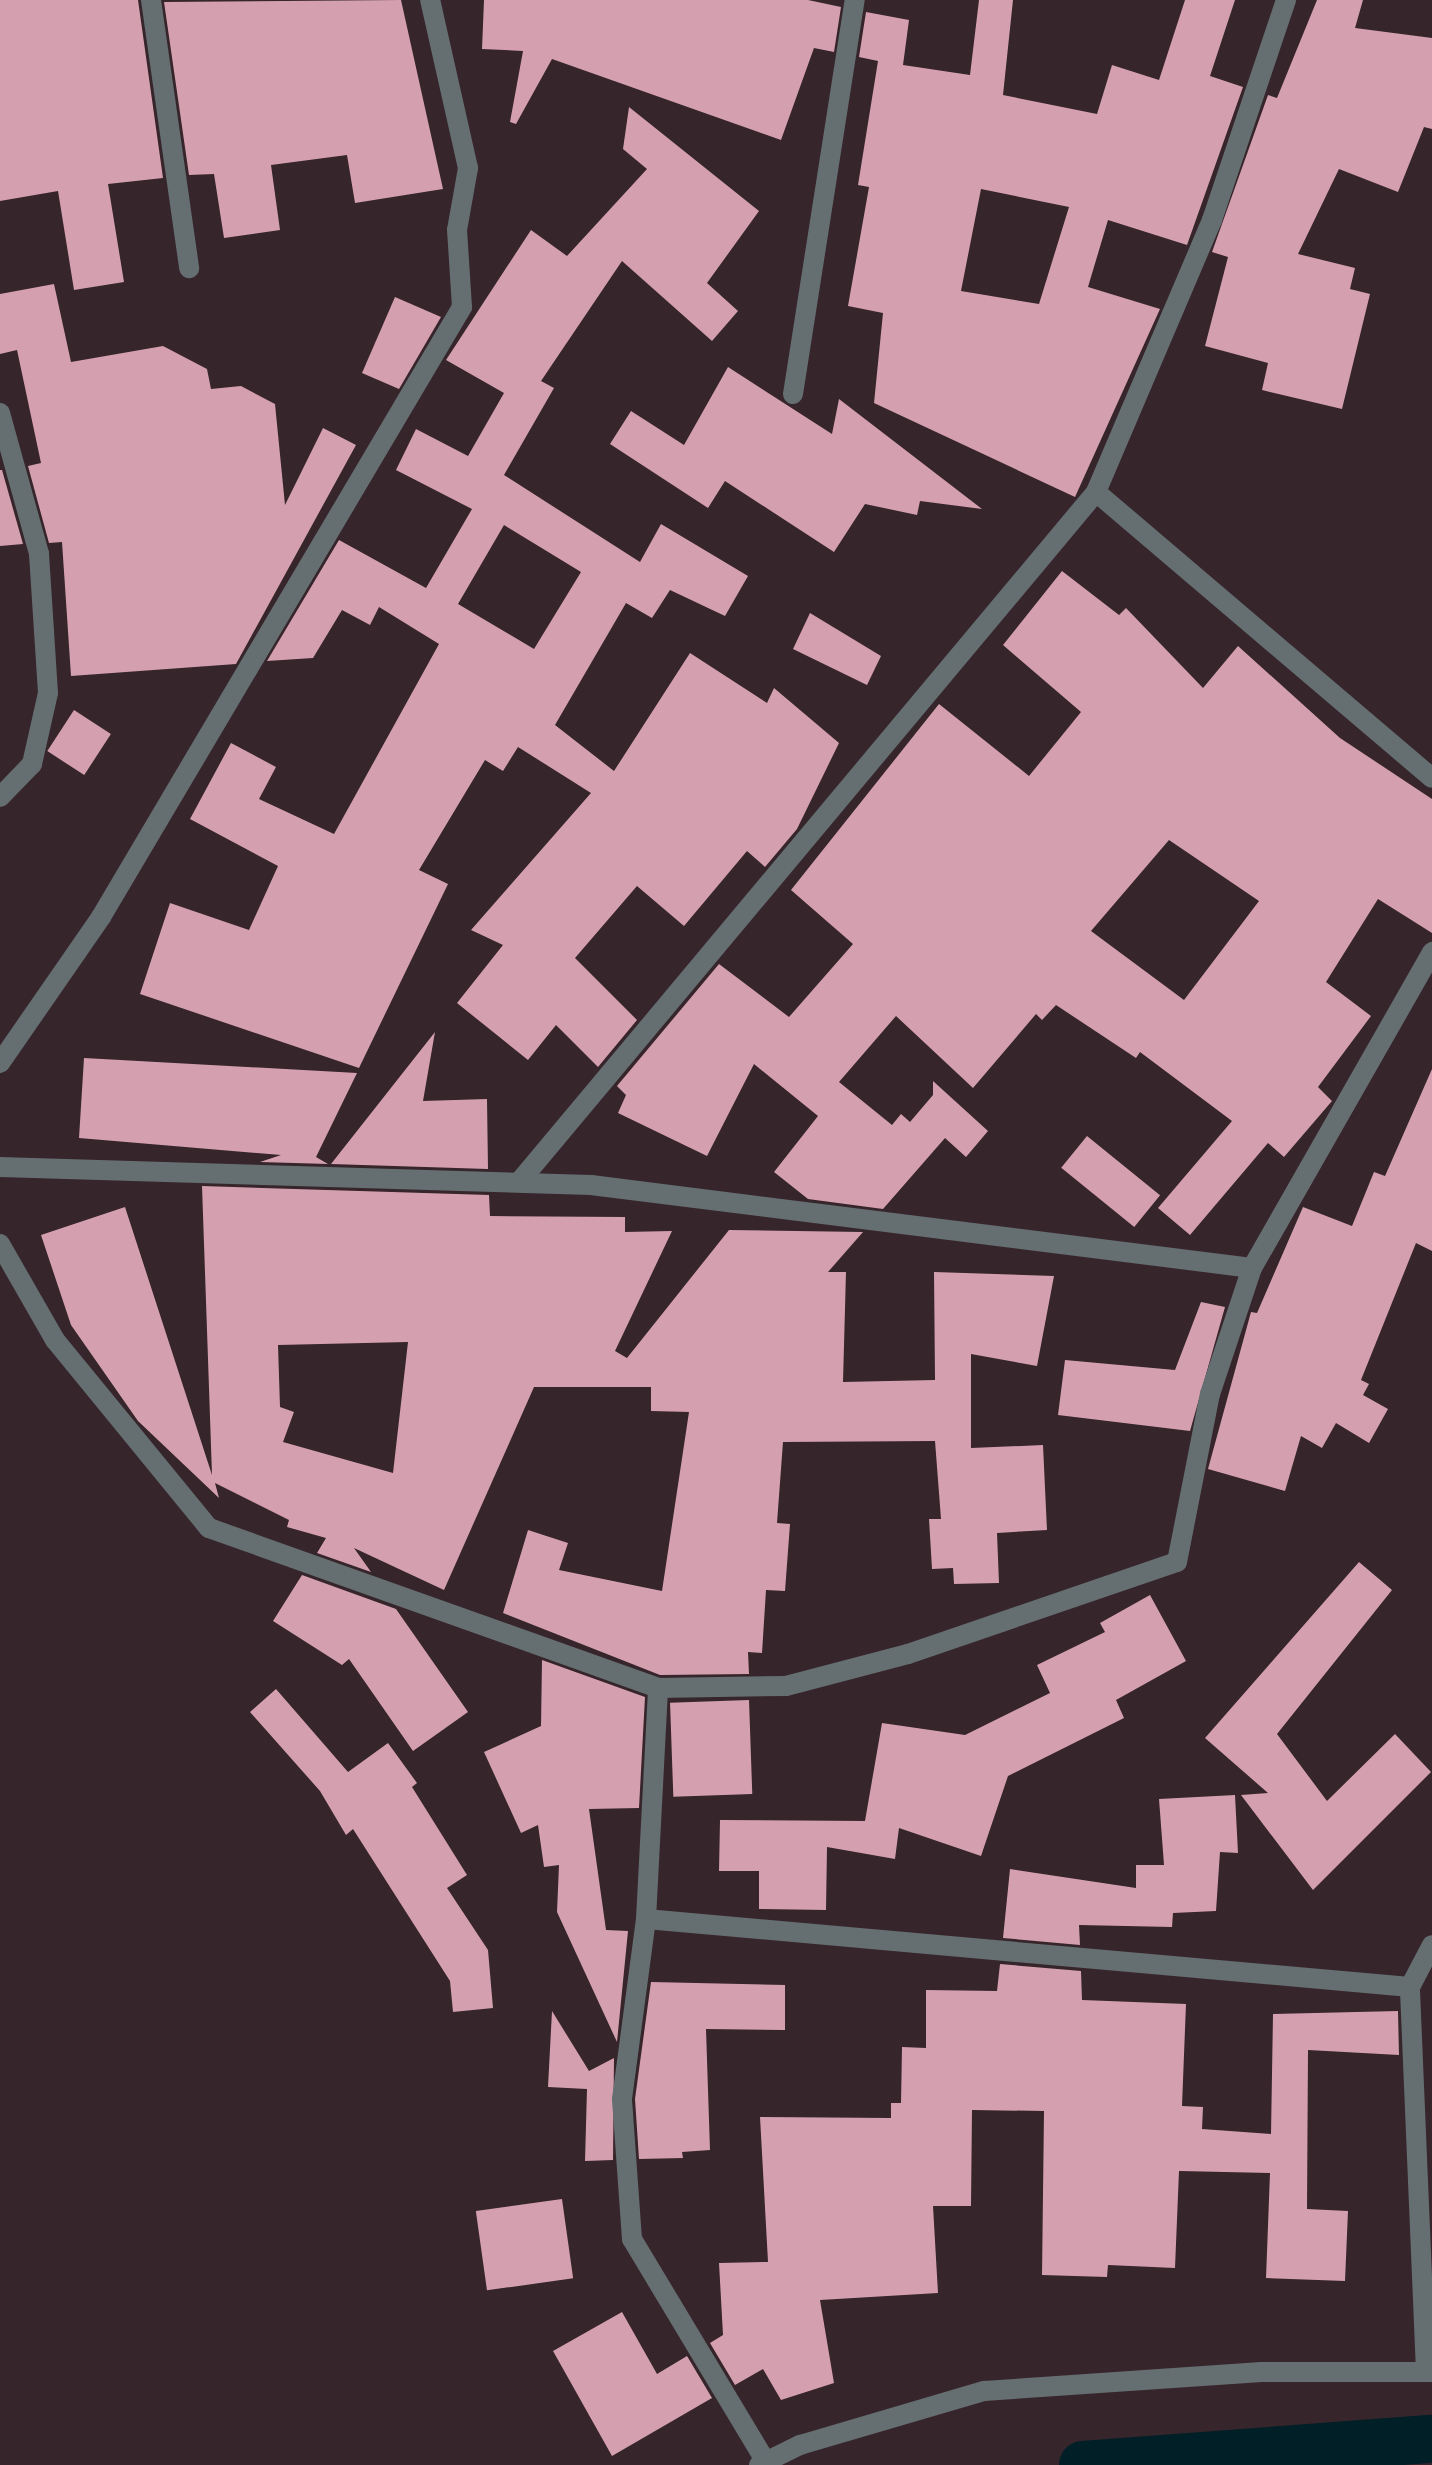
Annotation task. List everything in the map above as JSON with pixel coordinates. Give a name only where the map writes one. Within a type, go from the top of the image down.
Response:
[{"type":"street","points":[[151,0],[189,268]]},
{"type":"street","points":[[0,1063],[101,917],[462,307],[457,230],[468,168],[430,0]]},
{"type":"street","points":[[793,394],[855,0]]},
{"type":"street","points":[[520,1181],[1096,492],[1212,220],[1286,0]]},
{"type":"street","points":[[0,413],[39,554],[48,693],[32,764],[0,797]]},
{"type":"street","points":[[1096,492],[1432,778]]},
{"type":"street","points":[[0,1244],[55,1340],[209,1528],[658,1688],[786,1686],[908,1654],[1177,1562],[1210,1394],[1252,1268],[1432,952]]},
{"type":"street","points":[[0,1167],[520,1181],[1252,1268]]},
{"type":"street","points":[[658,1688],[646,1919],[622,2099],[632,2239],[762,2463],[800,2445],[984,2391],[1261,2372],[1429,2372],[1410,1987],[1432,1945]]},
{"type":"street","points":[[646,1919],[1410,1987]]},
{"type":"building","points":[[0,0],[138,0],[163,178],[108,184],[124,282],[74,290],[58,191],[0,201]]},
{"type":"building","points":[[401,0],[443,189],[355,203],[347,155],[271,165],[280,230],[224,238],[214,174],[189,175],[164,2]]},
{"type":"building","points":[[484,0],[808,0],[841,7],[834,52],[814,48],[781,140],[552,59],[516,124],[510,122],[523,51],[482,49]]},
{"type":"building","points":[[979,0],[1013,0],[1003,95],[1097,114],[1112,65],[1159,80],[1185,0],[1235,0],[1210,76],[1243,87],[1187,245],[1108,220],[1088,287],[1160,309],[1075,497],[874,403],[883,313],[848,306],[869,187],[858,185],[878,61],[859,57],[866,12],[909,20],[903,65],[970,75]],"holes":[[[981,189],[1069,207],[1039,304],[961,291]]]},
{"type":"building","points":[[1317,0],[1363,0],[1355,28],[1432,38],[1432,129],[1424,127],[1398,192],[1339,169],[1298,254],[1355,268],[1350,289],[1370,294],[1342,409],[1262,390],[1268,363],[1205,346],[1228,257],[1212,252],[1268,95],[1277,98]]},
{"type":"building","points":[[629,107],[759,211],[707,283],[738,311],[712,341],[622,261],[541,381],[554,388],[504,475],[640,562],[661,524],[748,576],[725,616],[670,590],[652,618],[626,603],[555,725],[614,771],[690,653],[767,703],[774,688],[839,743],[797,829],[765,867],[747,851],[684,926],[637,886],[575,958],[637,1020],[598,1067],[556,1025],[528,1060],[457,1003],[503,945],[471,930],[591,793],[518,747],[503,771],[485,760],[419,870],[448,884],[359,1068],[140,994],[170,903],[249,930],[278,866],[190,819],[231,743],[276,767],[259,799],[334,834],[439,644],[379,607],[370,625],[342,610],[313,658],[267,661],[339,540],[426,588],[472,509],[396,470],[416,429],[468,456],[504,393],[446,360],[531,230],[567,256],[647,169],[623,149]],"holes":[[[504,525],[581,572],[534,649],[458,604]]]},
{"type":"building","points":[[54,284],[71,362],[163,346],[207,369],[211,389],[241,386],[275,404],[285,505],[323,428],[356,445],[236,664],[71,676],[62,542],[49,543],[28,466],[41,463],[17,350],[0,354],[0,294]]},
{"type":"building","points":[[395,297],[441,317],[399,389],[362,373]]},
{"type":"building","points":[[728,367],[832,434],[839,399],[982,509],[920,501],[917,515],[865,504],[834,552],[725,481],[708,508],[610,444],[631,411],[684,445]]},
{"type":"building","points":[[2,470],[23,544],[0,546]]},
{"type":"building","points":[[1062,571],[1119,615],[1126,608],[1203,688],[1238,646],[1340,738],[1432,799],[1432,933],[1378,899],[1326,982],[1371,1016],[1318,1087],[1332,1101],[1284,1157],[1268,1143],[1190,1235],[1158,1208],[1232,1121],[1140,1052],[1136,1058],[1056,1005],[1042,1020],[1036,1014],[973,1088],[896,1016],[839,1082],[892,1125],[901,1114],[910,1122],[933,1095],[933,1081],[988,1131],[966,1157],[945,1138],[883,1209],[808,1199],[774,1172],[818,1116],[754,1064],[707,1156],[618,1113],[626,1095],[617,1086],[719,964],[789,1017],[853,944],[791,890],[939,704],[1029,776],[1081,712],[1003,645]],"holes":[[[1169,840],[1259,901],[1184,1000],[1091,931]]]},
{"type":"building","points":[[810,613],[881,656],[867,685],[793,649]]},
{"type":"building","points":[[74,710],[111,734],[84,775],[47,751]]},
{"type":"building","points":[[435,1032],[423,1101],[487,1099],[488,1169],[331,1164]]},
{"type":"building","points":[[84,1058],[357,1073],[316,1157],[328,1164],[260,1162],[281,1155],[79,1138]]},
{"type":"building","points":[[1432,1069],[1432,1251],[1416,1243],[1361,1380],[1369,1384],[1363,1395],[1388,1409],[1369,1443],[1336,1423],[1322,1448],[1301,1436],[1285,1491],[1208,1469],[1251,1312],[1257,1313],[1303,1207],[1352,1226],[1374,1172],[1385,1176]]},
{"type":"building","points":[[1087,1136],[1160,1195],[1134,1227],[1061,1168]]},
{"type":"building","points":[[202,1186],[489,1195],[490,1216],[625,1217],[625,1232],[672,1231],[615,1351],[627,1358],[729,1230],[863,1232],[828,1272],[846,1272],[843,1382],[935,1380],[934,1272],[1054,1276],[1037,1366],[971,1354],[971,1448],[1043,1445],[1047,1530],[997,1533],[999,1583],[954,1584],[953,1568],[932,1569],[929,1519],[941,1519],[935,1441],[783,1442],[777,1523],[790,1524],[785,1591],[766,1590],[762,1653],[748,1652],[749,1674],[660,1675],[503,1613],[528,1530],[568,1543],[559,1570],[662,1591],[689,1412],[651,1411],[651,1387],[534,1387],[444,1590],[354,1548],[371,1572],[317,1553],[326,1538],[287,1527],[289,1520],[215,1483],[219,1498],[138,1421],[71,1325],[41,1235],[125,1207],[212,1475]],"holes":[[[408,1342],[393,1473],[283,1442],[294,1412],[280,1407],[278,1345]]]},
{"type":"building","points":[[1201,1302],[1225,1307],[1190,1431],[1058,1415],[1065,1360],[1175,1370]]},
{"type":"building","points":[[1359,1562],[1392,1590],[1277,1734],[1327,1801],[1395,1734],[1431,1772],[1313,1890],[1241,1795],[1268,1793],[1205,1738]]},
{"type":"building","points":[[302,1575],[396,1609],[468,1712],[413,1751],[349,1659],[342,1665],[273,1621]]},
{"type":"building","points":[[1150,1595],[1186,1661],[1116,1700],[1124,1718],[1008,1776],[981,1856],[899,1828],[895,1859],[827,1847],[826,1910],[759,1909],[759,1871],[719,1871],[720,1820],[865,1821],[882,1723],[965,1735],[1050,1693],[1037,1665],[1105,1632],[1100,1623]]},
{"type":"building","points":[[542,1660],[645,1697],[639,1808],[589,1809],[606,1930],[628,1931],[617,2042],[557,1912],[559,1865],[544,1867],[538,1825],[521,1833],[484,1752],[541,1726]]},
{"type":"building","points":[[276,1689],[348,1772],[388,1743],[417,1783],[412,1787],[467,1875],[447,1888],[488,1950],[493,2008],[453,2012],[450,1981],[353,1829],[346,1835],[320,1791],[250,1712]]},
{"type":"building","points":[[749,1700],[752,1794],[673,1797],[670,1703]]},
{"type":"building","points":[[1235,1795],[1238,1853],[1220,1852],[1216,1911],[1173,1913],[1172,1927],[1079,1925],[1080,1945],[1003,1938],[1010,1869],[1136,1888],[1136,1865],[1164,1865],[1159,1799]]},
{"type":"building","points":[[1000,1964],[1081,1971],[1082,2000],[1186,2004],[1182,2106],[1203,2107],[1202,2129],[1271,2134],[1273,2014],[1398,2011],[1399,2055],[1308,2050],[1307,2209],[1348,2211],[1345,2281],[1266,2278],[1270,2173],[1179,2171],[1175,2268],[1108,2265],[1107,2277],[1042,2275],[1044,2111],[972,2110],[971,2206],[933,2206],[938,2293],[820,2300],[834,2383],[781,2400],[763,2369],[735,2385],[710,2343],[723,2335],[719,2263],[768,2262],[760,2117],[891,2118],[891,2103],[901,2103],[902,2047],[926,2048],[926,1990],[997,1991]]},
{"type":"building","points":[[651,1982],[785,1985],[785,2030],[706,2029],[710,2150],[682,2152],[683,2158],[639,2159],[635,2099]]},
{"type":"building","points":[[552,2011],[589,2071],[614,2058],[613,2160],[585,2161],[587,2089],[548,2087]]},
{"type":"building","points":[[562,2199],[573,2278],[487,2290],[476,2211]]},
{"type":"building","points":[[622,2312],[657,2374],[687,2356],[712,2398],[612,2456],[553,2351]]},
{"type":"waterway","points":[[1083,2465],[1432,2439]]}]
